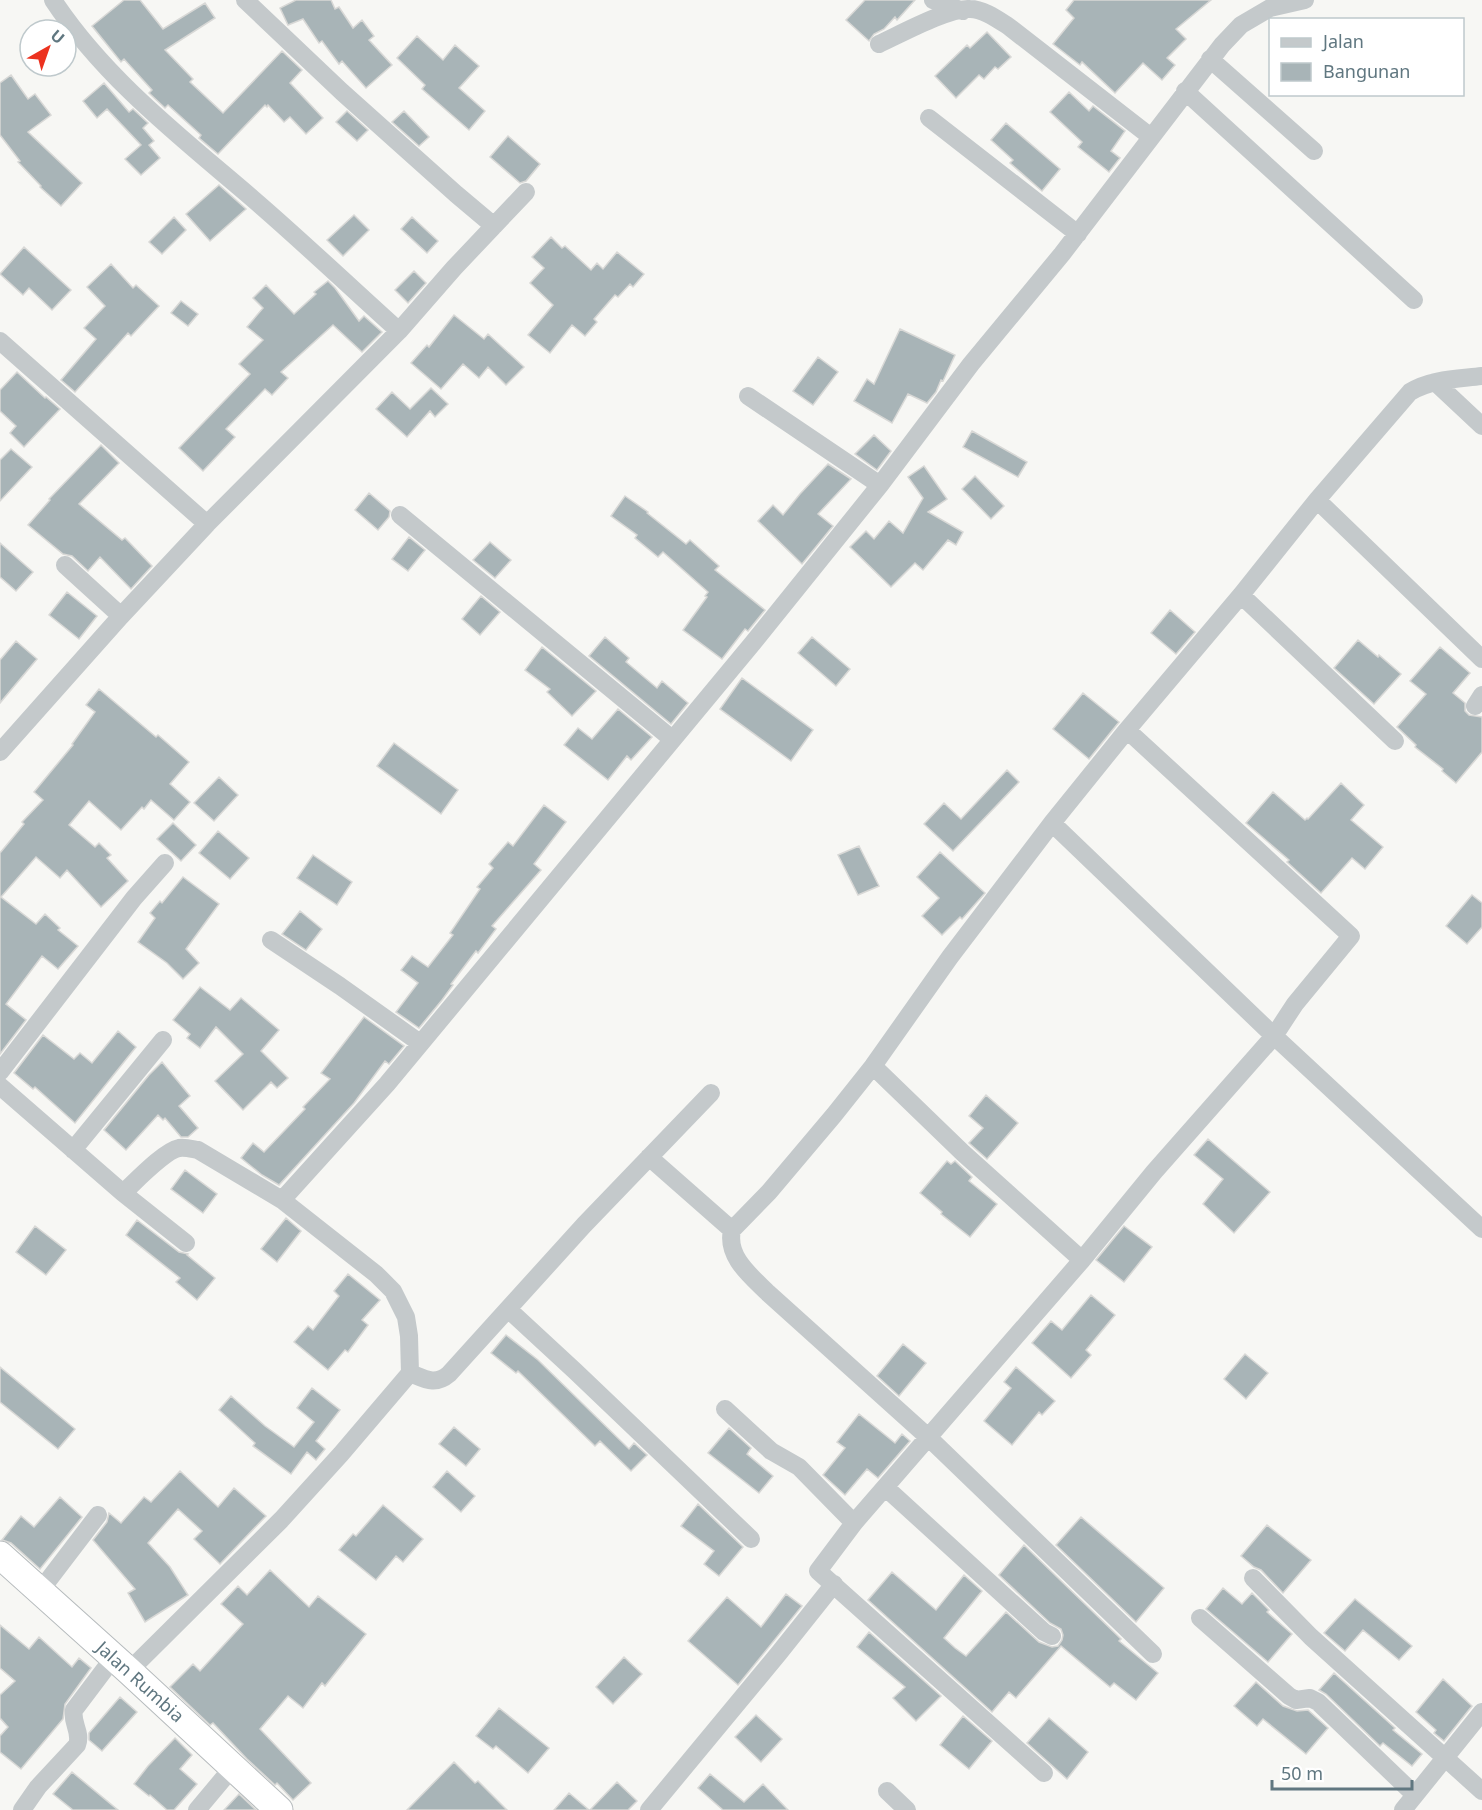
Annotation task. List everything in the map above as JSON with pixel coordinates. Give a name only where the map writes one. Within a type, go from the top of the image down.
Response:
[{"type":"highway","name":"Jalan Rumbia","points":[[0,1555],[122,1664],[279,1810]]},
{"type":"street","points":[[53,0],[92,52],[128,89],[399,331]]},
{"type":"street","points":[[245,0],[342,92],[494,226]]},
{"type":"street","points":[[933,0],[983,18],[1019,39],[1151,137]]},
{"type":"street","points":[[282,1200],[387,1084],[752,644],[880,485],[971,364],[1078,234],[1210,59],[1241,25],[1270,8],[1305,0]]},
{"type":"street","points":[[879,44],[955,10],[972,9],[993,16],[1151,137]]},
{"type":"street","points":[[1210,59],[1314,152]]},
{"type":"street","points":[[1185,91],[1414,300]]},
{"type":"street","points":[[929,118],[1078,234]]},
{"type":"street","points":[[0,752],[120,616],[207,524],[399,331],[454,268],[526,192]]},
{"type":"street","points":[[0,341],[207,524]]},
{"type":"street","points":[[1153,1654],[928,1437],[768,1293],[745,1269],[733,1251],[730,1238],[732,1230],[769,1192],[873,1066],[950,957],[1052,823],[1127,730],[1410,392],[1420,386],[1435,382],[1482,376]]},
{"type":"street","points":[[1435,382],[1482,426]]},
{"type":"street","points":[[748,396],[880,485]]},
{"type":"street","points":[[1317,501],[1482,659]]},
{"type":"street","points":[[400,515],[672,739]]},
{"type":"street","points":[[65,565],[120,616]]},
{"type":"street","points":[[1241,595],[1395,741]]},
{"type":"street","points":[[1044,1773],[818,1571],[854,1523],[1082,1260],[1154,1172],[1274,1036],[1295,1004],[1351,936],[1127,730]]},
{"type":"street","points":[[1052,823],[1274,1036],[1482,1229]]},
{"type":"street","points":[[0,1072],[134,898],[165,863]]},
{"type":"street","points":[[271,940],[420,1044]]},
{"type":"street","points":[[73,1150],[162,1040]]},
{"type":"street","points":[[873,1066],[963,1152],[1082,1260]]},
{"type":"street","points":[[0,1086],[123,1193],[186,1242]]},
{"type":"street","points":[[410,1373],[428,1380],[442,1379],[509,1310],[584,1225],[711,1093]]},
{"type":"street","points":[[22,1810],[38,1787],[76,1745],[79,1738],[73,1720],[74,1710],[281,1520],[410,1373],[406,1317],[393,1290],[282,1200],[198,1150],[182,1148],[171,1151],[123,1193]]},
{"type":"street","points":[[649,1157],[732,1230]]},
{"type":"street","points":[[509,1310],[751,1539]]},
{"type":"street","points":[[725,1409],[771,1451],[799,1467],[854,1523]]},
{"type":"street","points":[[886,1488],[1044,1632],[1052,1636]]},
{"type":"street","points":[[40,1591],[98,1515]]},
{"type":"street","points":[[1253,1578],[1311,1637],[1482,1791]]},
{"type":"street","points":[[649,1810],[834,1584]]},
{"type":"street","points":[[1200,1618],[1296,1700],[1310,1698],[1318,1702],[1415,1795]]},
{"type":"street","points":[[1403,1810],[1482,1712]]},
{"type":"street","points":[[197,1810],[233,1767]]},
{"type":"street","points":[[887,1791],[907,1810]]},
{"type":"building","points":[[124,0],[140,0],[163,29],[205,3],[215,18],[165,50],[193,79],[190,82],[223,113],[282,51],[302,70],[290,83],[323,118],[306,134],[290,117],[284,122],[268,105],[267,107],[265,105],[218,154],[199,138],[201,135],[168,105],[165,108],[149,93],[152,90],[124,59],[121,62],[92,26]]},
{"type":"building","points":[[296,0],[331,0],[335,9],[339,7],[353,28],[362,20],[374,36],[369,40],[392,65],[366,88],[342,61],[339,64],[322,41],[319,43],[303,19],[288,25],[280,8]]},
{"type":"building","points":[[865,0],[915,0],[897,20],[895,17],[869,41],[846,20]]},
{"type":"building","points":[[1074,0],[1211,0],[1176,29],[1186,39],[1167,58],[1175,65],[1162,80],[1143,63],[1115,93],[1082,62],[1080,65],[1053,44],[1074,18],[1066,10]]},
{"type":"building","points":[[987,32],[1011,57],[998,69],[995,67],[984,79],[979,75],[956,98],[935,76],[967,45],[970,48]]},
{"type":"building","points":[[417,36],[443,60],[455,45],[479,66],[459,88],[485,111],[469,130],[422,89],[425,85],[397,58]]},
{"type":"building","points":[[11,75],[28,99],[35,94],[51,115],[28,132],[82,183],[61,206],[18,162],[20,161],[0,135],[0,83]]},
{"type":"building","points":[[104,83],[129,112],[133,109],[148,123],[143,128],[154,141],[149,145],[160,158],[141,175],[125,159],[141,145],[107,109],[97,118],[83,101]]},
{"type":"building","points":[[1069,92],[1089,111],[1093,106],[1125,131],[1111,151],[1120,158],[1109,172],[1078,147],[1082,142],[1050,112]]},
{"type":"building","points":[[347,111],[368,130],[357,141],[336,122]]},
{"type":"building","points":[[404,111],[429,137],[419,146],[392,122]]},
{"type":"building","points":[[1006,123],[1060,169],[1042,191],[1010,163],[1013,160],[991,140]]},
{"type":"building","points":[[508,136],[540,164],[526,181],[520,183],[490,157]]},
{"type":"building","points":[[219,185],[246,209],[210,241],[186,214]]},
{"type":"building","points":[[354,215],[369,230],[343,256],[327,240]]},
{"type":"building","points":[[174,217],[186,230],[162,254],[149,242]]},
{"type":"building","points":[[412,217],[438,241],[427,253],[401,229]]},
{"type":"building","points":[[551,237],[562,248],[565,246],[591,270],[597,263],[603,269],[617,252],[644,274],[633,287],[630,284],[618,297],[615,295],[594,319],[597,322],[585,336],[572,325],[550,353],[528,335],[553,305],[530,283],[544,268],[532,257]]},
{"type":"building","points":[[24,247],[71,290],[52,310],[29,288],[23,295],[0,274]]},
{"type":"building","points":[[111,264],[133,288],[136,285],[159,306],[131,336],[128,333],[75,392],[61,380],[96,339],[84,328],[105,306],[87,287]]},
{"type":"building","points":[[414,271],[426,283],[408,303],[395,290]]},
{"type":"building","points":[[328,281],[359,321],[364,316],[382,332],[362,352],[333,325],[281,372],[288,378],[272,395],[265,389],[226,429],[235,437],[203,471],[179,448],[250,374],[239,364],[263,340],[247,327],[263,308],[253,298],[266,285],[294,314],[316,294],[314,292]]},
{"type":"building","points":[[181,301],[198,314],[188,326],[171,313]]},
{"type":"building","points":[[454,315],[484,339],[488,334],[524,367],[506,385],[488,367],[479,378],[463,364],[441,389],[411,363],[427,345],[429,347]]},
{"type":"building","points":[[900,329],[955,355],[943,381],[941,380],[936,392],[927,403],[908,394],[892,423],[854,401],[867,379],[874,384]]},
{"type":"building","points":[[818,357],[838,372],[813,405],[793,391]]},
{"type":"building","points":[[17,372],[60,409],[24,447],[10,433],[16,426],[0,411],[0,390]]},
{"type":"building","points":[[431,388],[448,404],[435,417],[430,411],[407,437],[376,409],[392,392],[410,409]]},
{"type":"building","points":[[972,431],[1027,462],[1018,477],[963,447]]},
{"type":"building","points":[[874,435],[891,451],[877,470],[855,454]]},
{"type":"building","points":[[101,445],[119,463],[79,504],[122,540],[125,538],[152,566],[131,589],[100,557],[88,571],[72,556],[63,554],[28,525],[49,499]]},
{"type":"building","points":[[11,449],[32,467],[0,501],[0,460]]},
{"type":"building","points":[[828,464],[851,479],[818,514],[833,526],[802,564],[758,521],[773,505],[783,515]]},
{"type":"building","points":[[924,466],[947,499],[928,512],[963,532],[956,545],[948,540],[923,570],[915,563],[891,587],[850,547],[866,531],[874,539],[889,521],[903,533],[923,498],[908,477]]},
{"type":"building","points":[[975,476],[1004,506],[991,519],[962,489]]},
{"type":"building","points":[[369,493],[390,511],[389,517],[378,530],[355,510]]},
{"type":"building","points":[[625,496],[686,544],[690,540],[719,566],[715,570],[765,610],[748,631],[745,629],[722,659],[683,630],[707,597],[705,596],[708,592],[663,552],[658,557],[635,538],[637,535],[611,516]]},
{"type":"building","points":[[409,537],[425,550],[408,571],[392,559]]},
{"type":"building","points":[[490,542],[511,560],[495,578],[473,560]]},
{"type":"building","points":[[0,543],[33,572],[16,591],[0,577]]},
{"type":"building","points":[[67,592],[97,616],[79,639],[49,615]]},
{"type":"building","points":[[481,596],[500,612],[480,635],[462,619]]},
{"type":"building","points":[[1170,610],[1195,632],[1176,654],[1151,633]]},
{"type":"building","points":[[605,637],[629,658],[626,662],[657,688],[662,681],[688,703],[671,724],[589,656]]},
{"type":"building","points":[[812,637],[850,669],[836,686],[798,653]]},
{"type":"building","points":[[1358,640],[1401,674],[1374,704],[1334,668]]},
{"type":"building","points":[[16,641],[37,659],[0,703],[0,660]]},
{"type":"building","points":[[542,647],[596,691],[572,716],[547,692],[550,689],[525,670]]},
{"type":"building","points":[[1440,647],[1470,673],[1453,693],[1465,703],[1465,711],[1469,715],[1482,717],[1482,752],[1456,783],[1442,771],[1443,769],[1415,747],[1416,745],[1397,727],[1426,694],[1410,681]]},
{"type":"building","points":[[742,678],[813,730],[791,761],[720,709]]},
{"type":"building","points":[[99,689],[189,762],[170,784],[190,802],[174,820],[151,800],[121,830],[89,801],[69,825],[95,847],[99,843],[111,855],[107,858],[128,881],[101,907],[67,870],[60,878],[36,857],[1,897],[36,924],[45,914],[60,928],[58,930],[78,946],[58,969],[42,956],[6,1004],[26,1020],[0,1054],[0,853],[24,824],[22,822],[43,800],[34,792],[73,745],[95,712],[86,705]]},
{"type":"building","points":[[1083,693],[1119,722],[1089,759],[1053,729]]},
{"type":"building","points":[[618,709],[652,737],[631,760],[627,756],[608,780],[564,745],[578,728],[592,739]]},
{"type":"building","points":[[394,743],[458,790],[441,814],[377,766]]},
{"type":"building","points":[[1007,770],[1019,782],[953,851],[924,824],[944,803],[961,819]]},
{"type":"building","points":[[219,777],[238,795],[214,821],[194,803]]},
{"type":"building","points":[[1341,783],[1364,805],[1351,820],[1383,847],[1365,869],[1352,858],[1321,893],[1287,862],[1289,860],[1246,823],[1273,792],[1305,820],[1308,819]]},
{"type":"building","points":[[544,805],[566,822],[534,864],[541,870],[492,926],[496,929],[478,953],[476,951],[442,1000],[419,1028],[396,1012],[418,983],[401,970],[412,956],[428,967],[453,935],[450,933],[480,889],[477,887],[493,868],[489,864],[508,842],[513,846]]},
{"type":"building","points":[[173,823],[196,845],[181,861],[157,839]]},
{"type":"building","points":[[218,831],[249,858],[230,879],[199,853]]},
{"type":"building","points":[[859,846],[879,886],[858,895],[838,855]]},
{"type":"building","points":[[940,852],[985,893],[962,919],[960,917],[942,935],[922,916],[939,898],[917,877]]},
{"type":"building","points":[[313,855],[352,882],[337,905],[297,878]]},
{"type":"building","points":[[183,877],[219,904],[186,949],[199,963],[183,979],[167,963],[138,942],[155,918],[150,913],[160,901],[162,903]]},
{"type":"building","points":[[1472,895],[1482,903],[1482,927],[1467,944],[1446,926]]},
{"type":"building","points":[[300,911],[322,929],[306,950],[282,934]]},
{"type":"building","points":[[200,987],[230,1010],[241,998],[279,1030],[261,1051],[288,1078],[277,1088],[271,1082],[243,1110],[215,1081],[243,1054],[216,1027],[200,1048],[187,1038],[190,1034],[173,1020]]},
{"type":"building","points":[[364,1017],[404,1046],[389,1064],[385,1061],[354,1103],[279,1185],[241,1158],[253,1143],[264,1152],[305,1109],[303,1107],[330,1079],[321,1073]]},
{"type":"building","points":[[118,1031],[136,1047],[75,1123],[35,1087],[33,1089],[14,1073],[43,1035],[74,1059],[80,1053],[92,1063]]},
{"type":"building","points":[[162,1062],[190,1096],[179,1106],[198,1128],[188,1137],[181,1137],[165,1118],[163,1120],[158,1115],[126,1150],[104,1130]]},
{"type":"building","points":[[986,1095],[1018,1123],[987,1159],[969,1143],[983,1128],[969,1116]]},
{"type":"building","points":[[1208,1139],[1270,1192],[1234,1233],[1203,1204],[1223,1179],[1194,1155]]},
{"type":"building","points":[[947,1161],[951,1164],[955,1161],[972,1177],[969,1181],[997,1204],[970,1237],[941,1214],[942,1212],[920,1193]]},
{"type":"building","points":[[185,1170],[217,1194],[203,1213],[171,1189]]},
{"type":"building","points":[[286,1218],[301,1231],[277,1262],[261,1249]]},
{"type":"building","points":[[137,1220],[179,1252],[188,1254],[215,1278],[197,1300],[176,1282],[180,1278],[126,1235]]},
{"type":"building","points":[[35,1226],[66,1250],[46,1275],[16,1252]]},
{"type":"building","points":[[1124,1226],[1152,1247],[1124,1282],[1096,1260]]},
{"type":"building","points":[[348,1274],[380,1300],[362,1320],[368,1325],[348,1352],[345,1350],[328,1370],[294,1342],[308,1326],[313,1330],[339,1296],[334,1291]]},
{"type":"building","points":[[1091,1295],[1115,1315],[1086,1350],[1091,1355],[1071,1378],[1032,1343],[1051,1321],[1062,1330]]},
{"type":"building","points":[[506,1335],[538,1360],[629,1449],[634,1443],[647,1455],[631,1471],[600,1441],[595,1446],[518,1371],[516,1373],[491,1353]]},
{"type":"building","points":[[903,1344],[926,1363],[899,1396],[877,1376]]},
{"type":"building","points":[[1245,1354],[1268,1373],[1246,1399],[1224,1379]]},
{"type":"building","points":[[0,1367],[75,1429],[58,1449],[0,1402]]},
{"type":"building","points":[[1016,1367],[1055,1401],[1042,1415],[1039,1412],[1012,1445],[984,1421],[1011,1388],[1004,1382]]},
{"type":"building","points":[[312,1388],[340,1410],[316,1441],[325,1449],[316,1460],[307,1452],[291,1474],[253,1446],[255,1443],[219,1410],[231,1396],[265,1426],[294,1447],[314,1422],[297,1408]]},
{"type":"building","points":[[859,1414],[895,1443],[902,1434],[910,1441],[878,1478],[867,1469],[845,1495],[823,1475],[845,1448],[837,1442]]},
{"type":"building","points":[[454,1427],[480,1449],[466,1466],[439,1444]]},
{"type":"building","points":[[729,1428],[751,1448],[747,1454],[773,1476],[759,1493],[708,1453]]},
{"type":"building","points":[[180,1471],[218,1507],[234,1488],[266,1516],[220,1564],[194,1539],[202,1531],[178,1509],[148,1543],[170,1567],[188,1595],[145,1622],[128,1593],[135,1589],[93,1540],[107,1522],[109,1513],[121,1523],[144,1497],[151,1502]]},
{"type":"building","points":[[447,1471],[475,1496],[461,1512],[433,1487]]},
{"type":"building","points":[[60,1497],[82,1517],[40,1569],[11,1543],[2,1540],[21,1516],[34,1527]]},
{"type":"building","points":[[698,1504],[743,1547],[719,1576],[704,1564],[714,1551],[681,1526]]},
{"type":"building","points":[[383,1505],[423,1539],[403,1562],[396,1556],[376,1580],[339,1550],[353,1534],[356,1536]]},
{"type":"building","points":[[1081,1517],[1164,1588],[1136,1622],[1056,1545]]},
{"type":"building","points":[[1267,1525],[1311,1560],[1283,1593],[1261,1570],[1241,1556]]},
{"type":"building","points":[[1024,1545],[1121,1639],[1119,1641],[1158,1673],[1136,1700],[1114,1683],[1110,1687],[1061,1646],[1016,1698],[1009,1692],[992,1712],[868,1600],[892,1572],[936,1610],[964,1575],[982,1591],[944,1638],[955,1648],[966,1656],[1006,1612],[1039,1642],[1052,1647],[1058,1646],[1063,1635],[1061,1629],[1050,1623],[999,1575]]},
{"type":"building","points":[[270,1570],[309,1607],[318,1596],[366,1634],[325,1686],[322,1683],[303,1708],[288,1696],[260,1729],[311,1783],[293,1800],[277,1783],[275,1785],[247,1759],[213,1723],[210,1725],[170,1687],[193,1664],[200,1671],[243,1624],[221,1604],[238,1586],[247,1595]]},
{"type":"building","points":[[1223,1588],[1242,1604],[1252,1593],[1269,1610],[1267,1612],[1292,1634],[1268,1662],[1206,1609]]},
{"type":"building","points":[[786,1594],[802,1606],[738,1685],[688,1641],[727,1597],[761,1627]]},
{"type":"building","points":[[1355,1599],[1412,1646],[1399,1660],[1363,1630],[1345,1651],[1324,1633]]},
{"type":"building","points":[[0,1625],[29,1649],[39,1637],[72,1667],[79,1658],[91,1668],[65,1704],[63,1719],[21,1769],[0,1752],[0,1736],[8,1727],[0,1718],[0,1695],[15,1681],[0,1668]]},
{"type":"building","points":[[869,1632],[941,1696],[916,1721],[893,1698],[905,1687],[857,1647]]},
{"type":"building","points":[[624,1657],[642,1674],[613,1704],[596,1687]]},
{"type":"building","points":[[1334,1673],[1395,1728],[1393,1730],[1422,1754],[1412,1766],[1383,1743],[1380,1746],[1319,1690]]},
{"type":"building","points":[[1443,1679],[1472,1706],[1444,1741],[1434,1733],[1436,1730],[1416,1712]]},
{"type":"building","points":[[1256,1682],[1283,1706],[1297,1711],[1308,1710],[1328,1728],[1306,1754],[1263,1719],[1257,1726],[1234,1706]]},
{"type":"building","points":[[120,1697],[137,1712],[102,1751],[89,1740],[89,1733]]},
{"type":"building","points":[[499,1708],[549,1748],[528,1773],[496,1746],[493,1749],[476,1736]]},
{"type":"building","points":[[756,1715],[782,1739],[761,1762],[735,1737]]},
{"type":"building","points":[[963,1716],[992,1741],[969,1769],[940,1745]]},
{"type":"building","points":[[1049,1718],[1088,1752],[1067,1779],[1027,1743]]},
{"type":"building","points":[[175,1738],[192,1755],[180,1769],[197,1784],[174,1810],[167,1810],[134,1784]]},
{"type":"building","points":[[454,1762],[475,1783],[478,1781],[507,1810],[407,1810]]},
{"type":"building","points":[[72,1772],[118,1810],[73,1810],[53,1794]]},
{"type":"building","points":[[710,1774],[744,1802],[763,1784],[788,1810],[723,1810],[698,1788]]},
{"type":"building","points":[[617,1782],[637,1801],[628,1810],[590,1810]]},
{"type":"building","points":[[569,1793],[589,1810],[554,1810]]},
{"type":"building","points":[[239,1794],[256,1810],[224,1810]]}]
